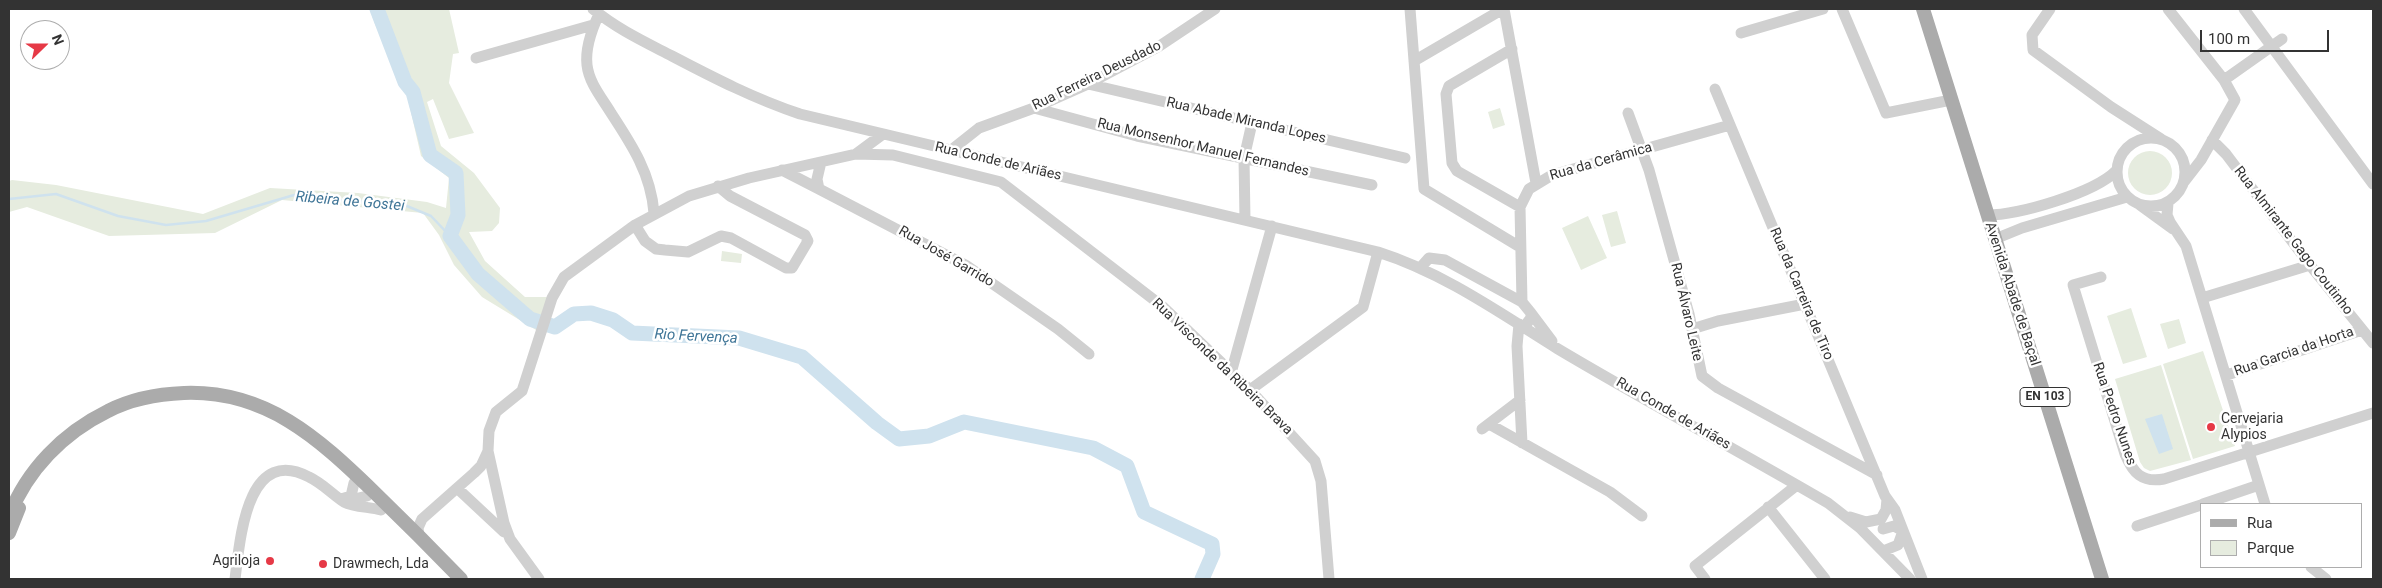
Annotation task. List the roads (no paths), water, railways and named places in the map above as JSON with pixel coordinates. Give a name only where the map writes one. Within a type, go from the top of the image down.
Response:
[{"type":"main road","name":"Avenida Abade de Baçal","points":[[1923,9],[2102,579]]},
{"type":"main road","points":[[9,516],[38,466],[65,437],[113,408],[138,399],[165,394],[194,392],[239,398],[282,416],[318,441],[399,516],[461,579]]},
{"type":"main road","points":[[9,533],[21,503],[37,478],[57,453],[74,438],[121,411],[170,398],[204,398],[235,403],[270,416],[311,442],[451,579]]},
{"type":"main road","points":[[367,496],[381,502],[418,540],[435,552]]},
{"type":"street","name":"Rua Ferreira Deusdado","points":[[950,151],[979,128],[1034,108],[1088,84],[1158,47],[1215,9]]},
{"type":"street","points":[[1410,9],[1424,189],[1520,247]]},
{"type":"street","points":[[1414,62],[1503,9],[1536,183]]},
{"type":"street","points":[[1740,33],[1823,9]]},
{"type":"street","points":[[1842,9],[1886,113],[1952,100]]},
{"type":"street","points":[[2050,9],[2032,35],[2033,50],[2111,107],[2171,144],[2183,158],[2186,174],[2184,182]]},
{"type":"street","points":[[2139,205],[2149,207],[2168,203],[2175,198],[2184,182],[2201,160],[2235,100],[2224,80],[2168,9]]},
{"type":"street","points":[[2244,9],[2373,184]]},
{"type":"street","points":[[596,11],[587,54],[589,76],[639,156],[648,181],[654,213]]},
{"type":"street","name":"Rua Conde de Ariães","points":[[596,11],[618,27],[657,48],[775,106],[1003,164],[1378,252],[1421,268],[1504,314],[1558,349],[1797,485],[1846,516],[1910,579]]},
{"type":"street","points":[[476,58],[593,25]]},
{"type":"street","points":[[2224,80],[2282,38]]},
{"type":"street","points":[[1512,49],[1449,86],[1446,94],[1452,163],[1457,171],[1520,206],[1520,324],[1517,346],[1522,443]]},
{"type":"street","name":"Rua Abade Miranda Lopes","points":[[1088,84],[1405,158]]},
{"type":"street","name":"Rua da Carreira de Tiro","points":[[1715,89],[1887,504],[1903,531],[1922,579]]},
{"type":"street","points":[[2111,107],[2132,125],[2136,141]]},
{"type":"street","name":"Rua Monsenhor Manuel Fernandes","points":[[1034,108],[1137,136],[1372,185]]},
{"type":"street","name":"Rua Álvaro Leite","points":[[1628,113],[1643,149],[1692,330],[1699,369],[1705,380],[1877,476]]},
{"type":"street","points":[[1245,220],[1244,158],[1252,123]]},
{"type":"street","name":"Rua da Cerâmica","points":[[1520,206],[1529,189],[1552,175],[1730,125]]},
{"type":"street","points":[[856,154],[883,134]]},
{"type":"street","points":[[893,156],[899,138]]},
{"type":"street","points":[[2162,140],[2144,138],[2136,141],[2122,153],[2116,171],[2117,180],[2126,197],[2175,230]]},
{"type":"street","points":[[2183,158],[2193,157],[2210,144]]},
{"type":"street","name":"Rua Almirante Gago Coutinho","points":[[2210,144],[2226,154],[2310,265],[2373,343]]},
{"type":"street","name":"Rua Visconde da Ribeira Brava","points":[[488,451],[491,422],[496,412],[522,390],[548,310],[564,277],[635,225],[654,213],[689,196],[718,186],[856,154],[893,156],[979,176],[989,181],[1001,182],[1011,188],[1107,265],[1162,306],[1250,390],[1315,461],[1321,481],[1329,579]]},
{"type":"street","points":[[979,176],[984,159]]},
{"type":"street","points":[[819,189],[817,179],[821,162]]},
{"type":"street","points":[[1001,182],[1003,164]]},
{"type":"street","name":"Rua José Garrido","points":[[782,170],[967,266],[1058,329],[1089,354]]},
{"type":"street","points":[[1987,215],[2018,211],[2089,189],[2101,184],[2116,171]]},
{"type":"street","points":[[635,225],[645,241],[656,249],[688,252],[721,236],[725,236],[786,268],[792,268],[808,241],[805,235],[730,196],[718,186]]},
{"type":"street","points":[[1995,239],[2031,225],[2126,197]]},
{"type":"street","points":[[2168,203],[2167,215],[2186,246],[2265,503]]},
{"type":"street","points":[[1231,373],[1272,226]]},
{"type":"street","points":[[1250,390],[1363,307],[1378,252]]},
{"type":"street","points":[[1421,268],[1429,258],[1445,260],[1531,313],[1558,349]]},
{"type":"street","points":[[2202,298],[2310,265]]},
{"type":"street","name":"Rua Pedro Nunes","points":[[2101,277],[2073,285],[2125,454],[2136,474],[2143,479],[2154,481],[2164,479],[2373,413]]},
{"type":"street","points":[[1504,314],[1519,304]]},
{"type":"street","points":[[1692,330],[1718,321],[1805,304]]},
{"type":"street","points":[[1520,324],[1531,318],[1531,313]]},
{"type":"street","name":"Rua Garcia da Horta","points":[[2227,375],[2362,330]]},
{"type":"street","points":[[1520,400],[1486,426],[1522,443],[1610,492],[1642,516]]},
{"type":"street","points":[[419,536],[419,523],[481,466],[488,451]]},
{"type":"street","points":[[488,451],[499,507],[510,539]]},
{"type":"street","points":[[235,579],[251,495],[260,481],[275,473],[298,473],[309,476],[345,502],[381,510]]},
{"type":"street","points":[[340,498],[345,499],[351,496],[354,483]]},
{"type":"street","points":[[1705,579],[1695,566],[1797,485]]},
{"type":"street","points":[[2208,503],[2259,486]]},
{"type":"street","points":[[458,489],[481,508],[510,539],[539,579]]},
{"type":"street","points":[[340,498],[348,501],[367,496]]},
{"type":"street","points":[[1846,516],[1872,522],[1880,519],[1887,504]]},
{"type":"street","points":[[1884,529],[1894,526],[1903,531],[1898,545],[1880,548],[1884,529],[1887,520],[1887,504]]},
{"type":"street","points":[[2137,526],[2200,506]]},
{"type":"street","points":[[1768,507],[1825,579]]},
{"type":"street","points":[[399,516],[410,519],[426,515]]},
{"type":"street","points":[[2312,568],[2326,579]]},
{"type":"water","points":[[2162,414],[2173,449],[2159,454],[2145,419]]},
{"type":"waterway","name":"Rio Fervença","points":[[377,9],[405,82],[413,92],[430,155],[456,173],[458,215],[450,236],[478,274],[530,319],[555,327],[574,314],[591,313],[613,320],[632,333],[739,338],[802,357],[877,423],[899,439],[929,436],[964,422],[1093,448],[1127,466],[1144,512],[1212,544],[1213,554],[1202,579]]},
{"type":"waterway","name":"Ribeira de Gostei","points":[[9,199],[56,194],[118,216],[166,225],[206,221],[294,195],[320,199],[402,204],[431,216],[450,236]]},
{"type":"place","name":"Cervejaria Alypios","points":[[2211,427]]},
{"type":"place","name":"Agriloja","points":[[270,561]]},
{"type":"place","name":"Drawmech, Lda","points":[[323,564]]}]
